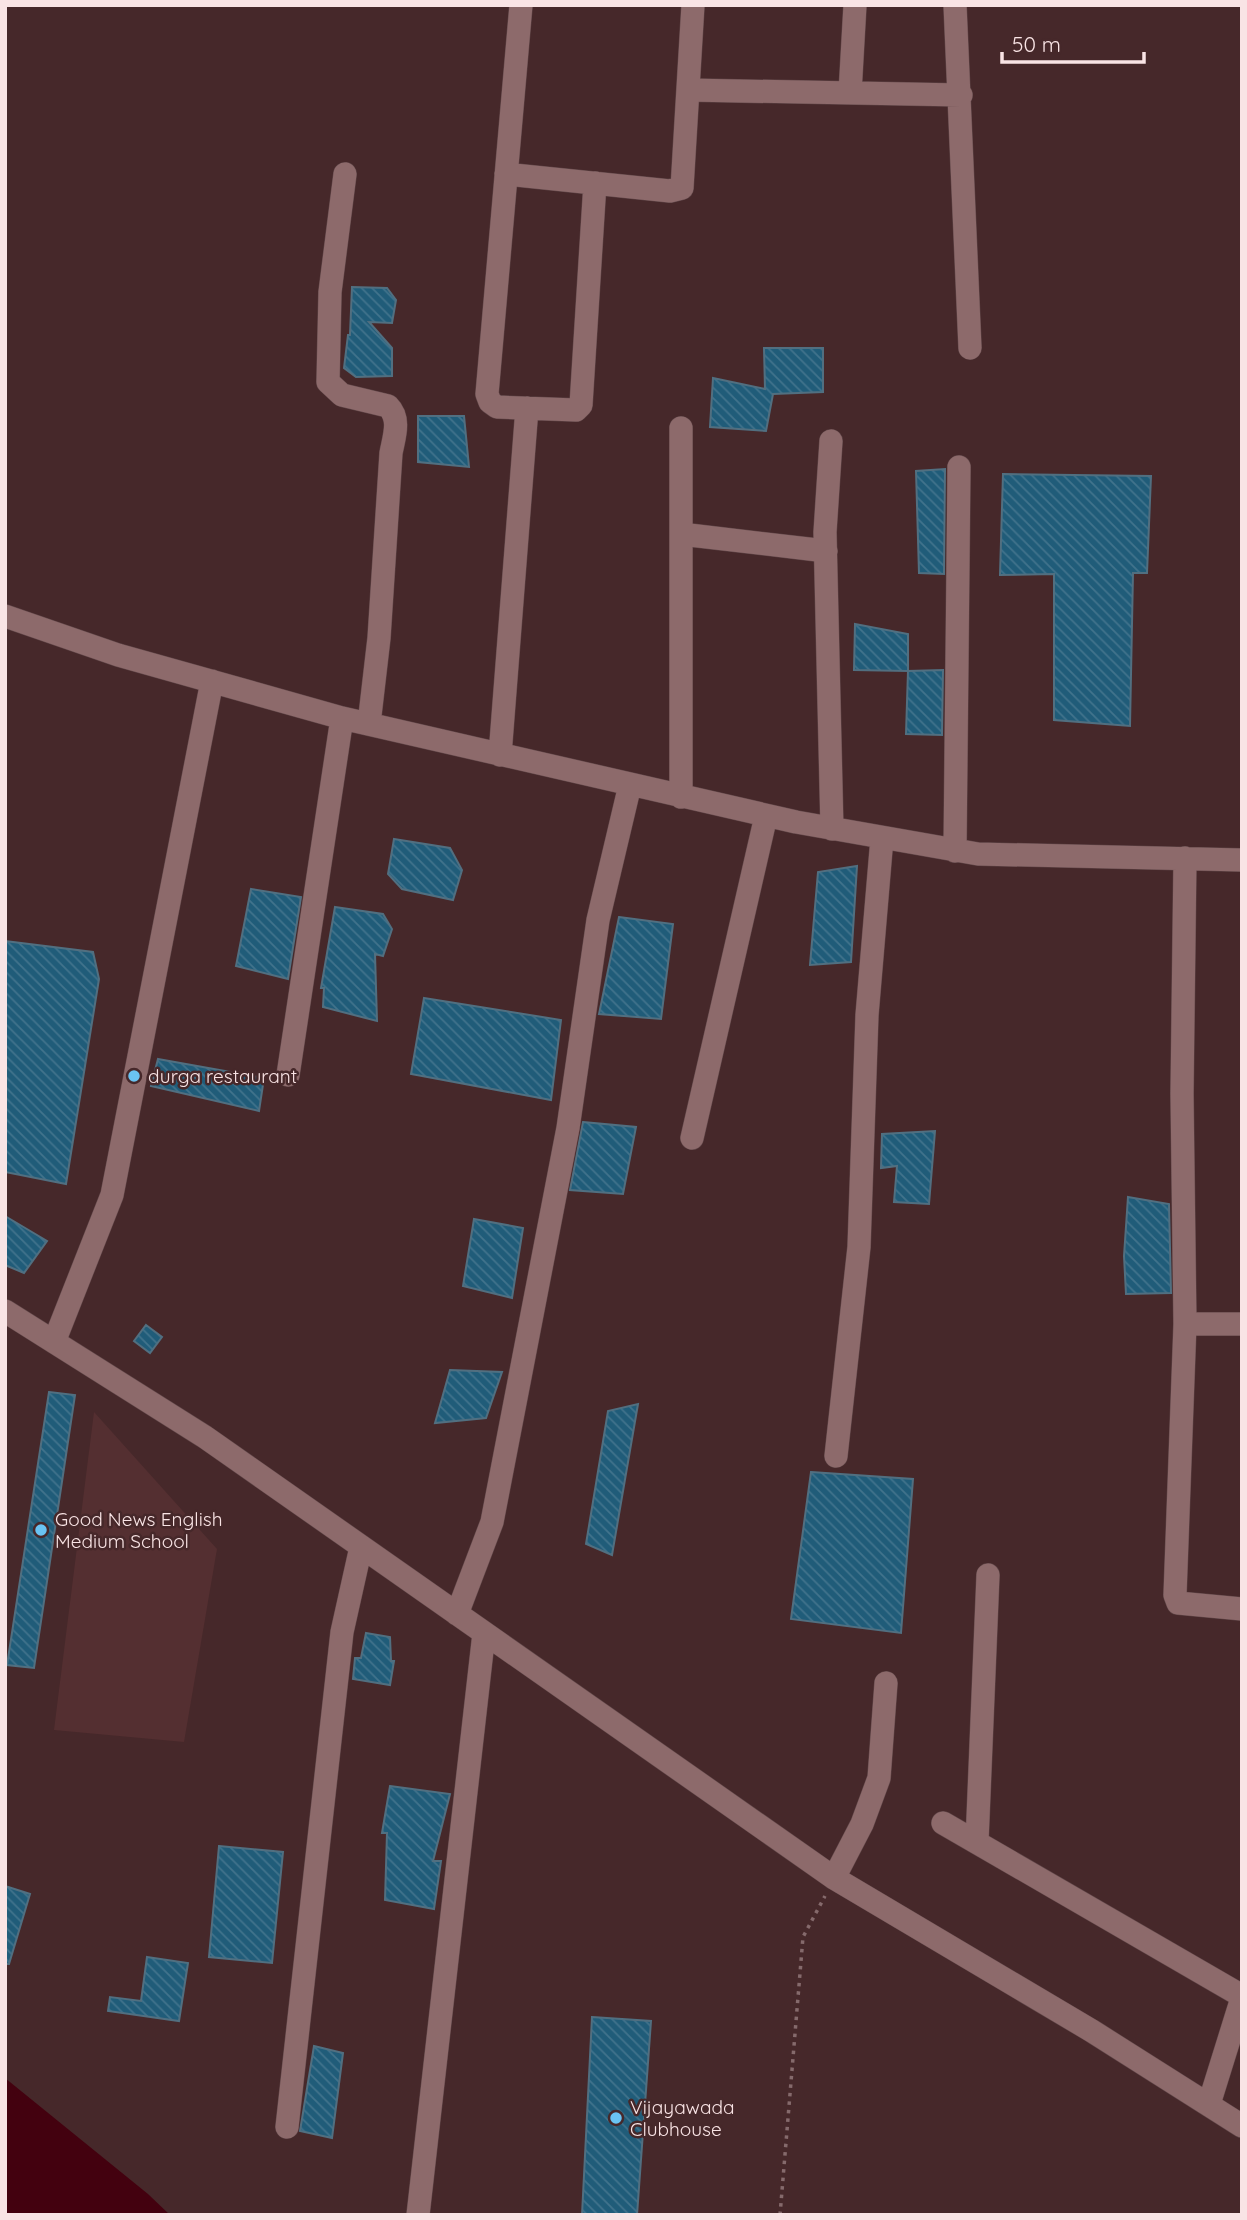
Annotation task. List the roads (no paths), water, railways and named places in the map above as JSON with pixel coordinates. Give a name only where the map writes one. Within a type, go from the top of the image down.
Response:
[{"type":"street","points":[[521,5],[487,394],[490,402],[497,407],[576,410],[581,405],[594,183]]},
{"type":"street","points":[[506,174],[670,191],[681,188],[693,5]]},
{"type":"street","points":[[850,93],[855,5]]},
{"type":"street","points":[[955,5],[970,348]]},
{"type":"street","points":[[688,90],[961,95]]},
{"type":"street","points":[[345,174],[330,292],[328,382],[342,395],[388,406],[395,416],[396,426],[391,453],[379,638],[369,724]]},
{"type":"street","points":[[500,755],[527,408]]},
{"type":"street","points":[[681,428],[681,797]]},
{"type":"street","points":[[831,442],[826,551],[832,829]]},
{"type":"street","points":[[955,851],[959,467]]},
{"type":"street","points":[[681,534],[826,551]]},
{"type":"street","points":[[5,616],[118,655],[342,718],[766,816],[955,851],[1242,860]]},
{"type":"street","points":[[54,1342],[112,1195],[212,681]]},
{"type":"street","points":[[289,1075],[342,718]]},
{"type":"street","points":[[457,1614],[492,1522],[568,1128],[598,920],[630,785]]},
{"type":"street","points":[[692,1138],[766,816]]},
{"type":"street","points":[[836,1456],[859,1247],[867,1015],[882,838]]},
{"type":"street","points":[[1185,858],[1182,1094],[1185,1324],[1175,1595],[1178,1603],[1187,1606],[1242,1609]]},
{"type":"street","points":[[5,1311],[205,1437],[834,1878],[1242,2126]]},
{"type":"street","points":[[1185,1324],[1242,1324]]},
{"type":"street","points":[[287,2127],[342,1632],[361,1546]]},
{"type":"street","points":[[977,1842],[988,1575]]},
{"type":"street","points":[[418,2215],[484,1633]]},
{"type":"street","points":[[834,1878],[862,1824],[879,1778],[886,1684]]},
{"type":"street","points":[[943,1823],[1242,1997],[1209,2104]]},
{"type":"place","name":"durga restaurant","points":[[134,1076]]},
{"type":"place","name":"Good News English Medium School","points":[[41,1530]]},
{"type":"place","name":"Vijayawada Clubhouse","points":[[616,2118]]}]
